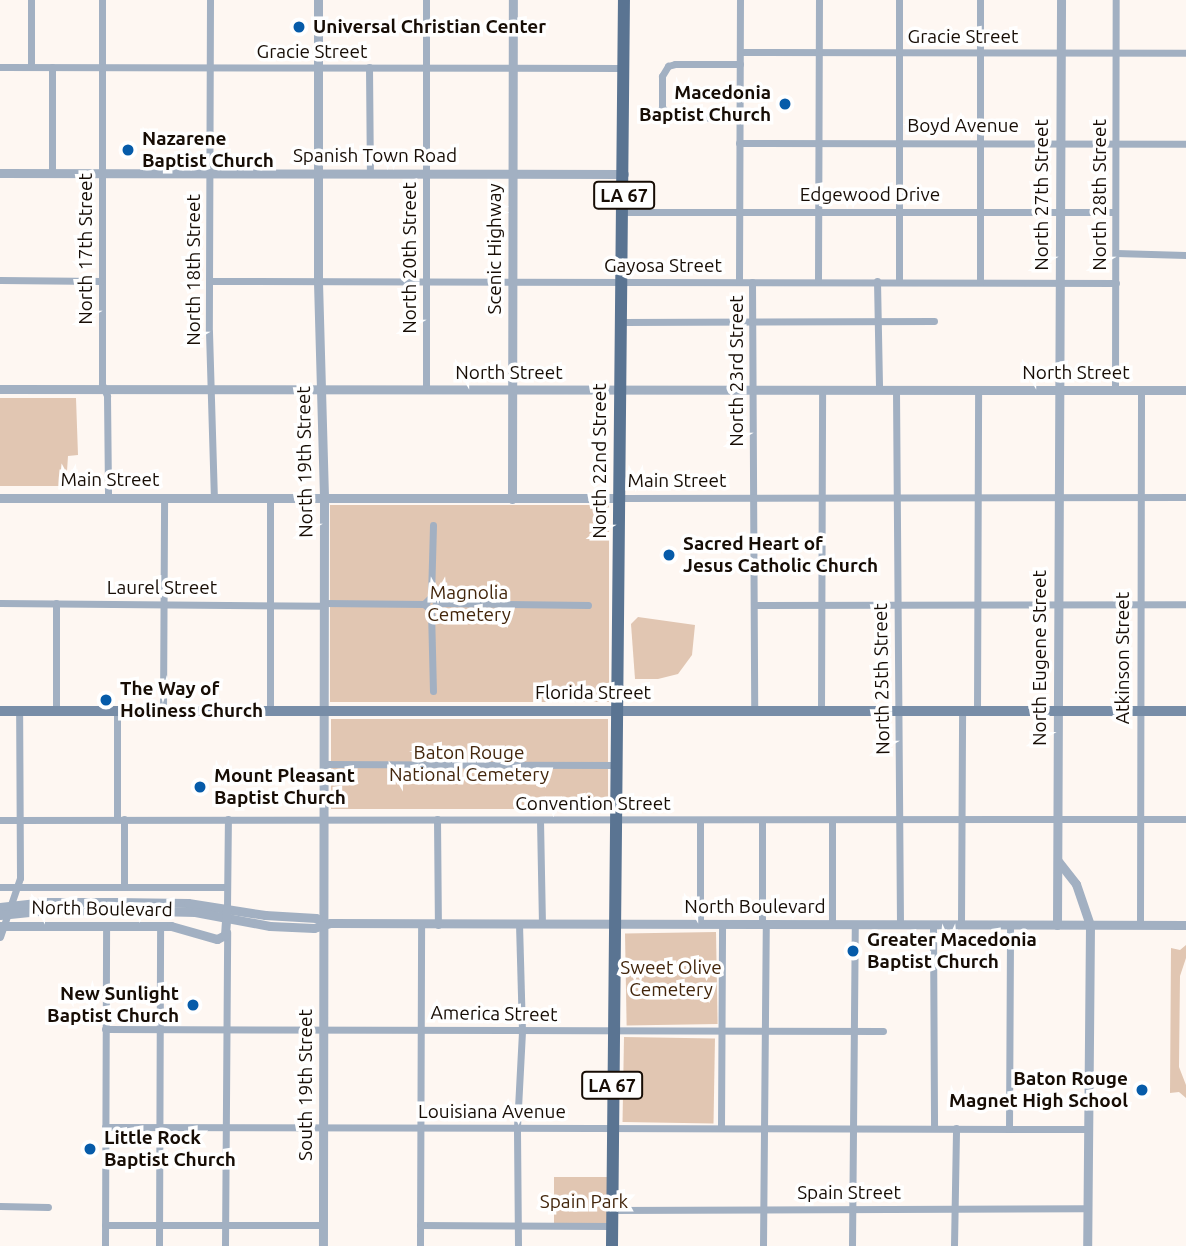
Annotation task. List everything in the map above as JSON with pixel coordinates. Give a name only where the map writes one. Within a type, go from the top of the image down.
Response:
[{"type":"main road","name":"North 22nd Street","points":[[613,923],[618,819],[619,390],[623,321],[624,0]]},
{"type":"main road","name":"Florida Street","points":[[0,710],[1186,711]]},
{"type":"main road","name":"LA 67","points":[[612,1246],[613,923]]},
{"type":"street","points":[[31,0],[31,66]]},
{"type":"street","name":"North 17th Street","points":[[102,0],[101,281],[108,498]]},
{"type":"street","name":"North 18th Street","points":[[210,0],[210,281],[214,498]]},
{"type":"street","name":"North 19th Street","points":[[318,0],[318,282],[324,498],[324,923]]},
{"type":"street","name":"North 20th Street","points":[[426,0],[426,390]]},
{"type":"street","name":"Scenic Highway","points":[[512,499],[513,0]]},
{"type":"street","name":"North 23rd Street","points":[[739,282],[740,0]]},
{"type":"street","points":[[818,281],[819,0]]},
{"type":"street","points":[[899,0],[899,281]]},
{"type":"street","points":[[980,0],[980,282]]},
{"type":"street","name":"North 27th Street","points":[[1059,391],[1060,0]]},
{"type":"street","name":"North 28th Street","points":[[1115,391],[1116,0]]},
{"type":"street","name":"Gracie Street","points":[[740,52],[1186,53]]},
{"type":"street","points":[[739,119],[678,118],[667,114],[662,107],[662,76],[668,66],[740,64]]},
{"type":"street","name":"Gracie Street","points":[[0,67],[624,68]]},
{"type":"street","points":[[52,67],[52,173]]},
{"type":"street","points":[[369,67],[370,174]]},
{"type":"street","name":"Boyd Avenue","points":[[739,143],[1186,144]]},
{"type":"street","name":"Spanish Town Road","points":[[0,173],[624,174]]},
{"type":"street","name":"Edgewood Drive","points":[[624,212],[1115,212]]},
{"type":"street","points":[[1116,253],[1186,255]]},
{"type":"street","points":[[0,280],[101,281]]},
{"type":"street","name":"Gayosa Street","points":[[210,281],[1116,283]]},
{"type":"street","points":[[877,281],[878,390]]},
{"type":"street","name":"North 23rd Street","points":[[752,282],[754,712]]},
{"type":"street","points":[[623,321],[934,321]]},
{"type":"street","name":"North Street","points":[[0,389],[1186,390]]},
{"type":"street","points":[[977,712],[978,390]]},
{"type":"street","points":[[821,712],[822,391]]},
{"type":"street","name":"North 25th Street","points":[[896,391],[900,924]]},
{"type":"street","name":"North Eugene Street","points":[[1057,925],[1059,391]]},
{"type":"street","name":"Atkinson Street","points":[[1140,925],[1138,712],[1141,391]]},
{"type":"street","name":"Main Street","points":[[0,498],[1186,497]]},
{"type":"street","points":[[163,710],[164,498]]},
{"type":"street","points":[[270,498],[270,711]]},
{"type":"street","points":[[431,610],[424,604],[430,597],[433,525]]},
{"type":"street","points":[[430,597],[438,603],[588,605]]},
{"type":"street","name":"Laurel Street","points":[[0,603],[424,604]]},
{"type":"street","points":[[55,710],[56,603]]},
{"type":"street","points":[[433,691],[431,610],[438,603]]},
{"type":"street","points":[[754,605],[1186,604]]},
{"type":"street","points":[[117,710],[124,887]]},
{"type":"street","points":[[5,907],[18,887],[19,711]]},
{"type":"street","points":[[961,924],[962,712]]},
{"type":"street","points":[[323,764],[618,765]]},
{"type":"street","points":[[225,1246],[228,819]]},
{"type":"street","points":[[437,819],[438,925]]},
{"type":"street","name":"Convention Street","points":[[0,820],[1186,819]]},
{"type":"street","points":[[540,820],[542,924]]},
{"type":"street","points":[[700,820],[700,924]]},
{"type":"street","points":[[762,820],[766,1031],[763,1246]]},
{"type":"street","points":[[832,820],[832,925]]},
{"type":"street","points":[[1058,860],[1076,884],[1090,925],[1087,1246]]},
{"type":"street","name":"North Boulevard","points":[[0,888],[227,887]]},
{"type":"street","points":[[0,888],[8,896],[0,937]]},
{"type":"street","name":"North Boulevard","points":[[5,907],[46,902],[115,906]]},
{"type":"street","name":"North Boulevard","points":[[0,915],[188,903],[288,928],[314,928],[324,923],[1186,925]]},
{"type":"street","name":"South 19th Street","points":[[323,1246],[324,923]]},
{"type":"street","points":[[518,1246],[517,1127],[522,1031],[519,924]]},
{"type":"street","points":[[933,924],[934,1128]]},
{"type":"street","points":[[420,1246],[421,925]]},
{"type":"street","points":[[721,1128],[722,925]]},
{"type":"street","points":[[852,1246],[855,925]]},
{"type":"street","points":[[1009,1129],[1010,925]]},
{"type":"street","name":"North Boulevard","points":[[1,926],[176,926],[217,939],[223,937],[227,929]]},
{"type":"street","points":[[105,1246],[106,926]]},
{"type":"street","points":[[159,1246],[160,926]]},
{"type":"street","name":"America Street","points":[[105,1029],[883,1031]]},
{"type":"street","name":"Louisiana Avenue","points":[[106,1127],[1089,1129]]},
{"type":"street","points":[[954,1246],[956,1128]]},
{"type":"street","points":[[0,1206],[48,1207]]},
{"type":"street","name":"Spain Street","points":[[612,1210],[1086,1208]]},
{"type":"street","points":[[105,1225],[323,1225]]},
{"type":"street","points":[[420,1225],[612,1226]]},
{"type":"green space","points":[[0,398],[76,398],[78,455],[68,456],[66,486],[0,486]]},
{"type":"green space","name":"Magnolia Cemetery","points":[[330,505],[609,505],[609,702],[330,702]]},
{"type":"green space","points":[[638,617],[695,625],[692,655],[678,674],[658,679],[635,679],[631,624]]},
{"type":"green space","name":"Baton Rouge National Cemetery","points":[[331,719],[608,719],[608,809],[331,809]]},
{"type":"green space","name":"Sweet Olive Cemetery","points":[[716,932],[718,1024],[627,1026],[625,934]]},
{"type":"green space","points":[[1186,945],[1186,958],[1180,976],[1179,1067],[1186,1085],[1186,1098],[1179,1092],[1170,1093],[1171,948],[1180,950]]},
{"type":"green space","name":"Sweet Olive Cemetery","points":[[624,1037],[715,1039],[714,1124],[623,1122]]},
{"type":"green space","name":"Spain Park","points":[[554,1177],[613,1177],[613,1225],[554,1225]]},
{"type":"place","name":"Universal Christian Center","points":[[299,27]]},
{"type":"place","name":"Macedonia Baptist Church","points":[[785,104]]},
{"type":"place","name":"Nazarene Baptist Church","points":[[128,150]]},
{"type":"place","name":"Sacred Heart of Jesus Catholic Church","points":[[669,555]]},
{"type":"place","name":"The Way of Holiness Church","points":[[106,700]]},
{"type":"place","name":"Mount Pleasant Baptist Church","points":[[200,787]]},
{"type":"place","name":"Greater Macedonia Baptist Church","points":[[853,951]]},
{"type":"place","name":"New Sunlight Baptist Church","points":[[193,1005]]},
{"type":"place","name":"Baton Rouge Magnet High School","points":[[1142,1090]]},
{"type":"place","name":"Little Rock Baptist Church","points":[[90,1149]]}]
